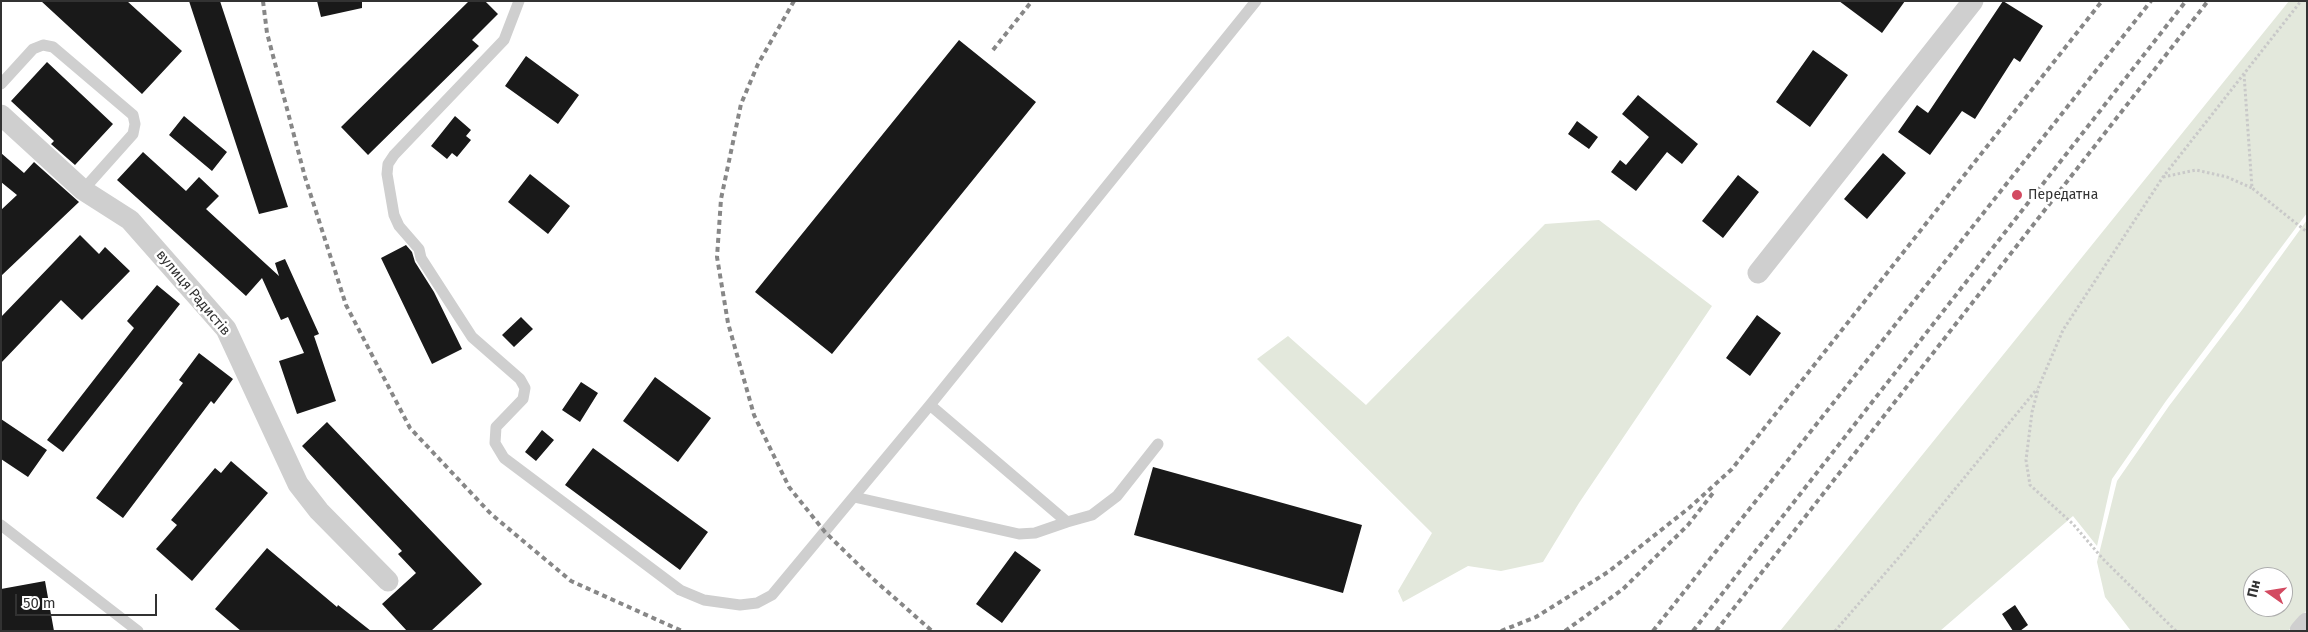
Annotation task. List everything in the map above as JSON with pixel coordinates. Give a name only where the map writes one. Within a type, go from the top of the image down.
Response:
[{"type":"street","points":[[1758,273],[1973,1]]},
{"type":"street","name":"вулиця Радистів","points":[[1,115],[83,190],[130,220],[226,329],[298,484],[319,511],[388,581]]},
{"type":"street","points":[[2300,631],[2307,623]]},
{"type":"lane","points":[[519,1],[504,40],[394,155],[388,164],[387,174],[392,207],[399,226],[419,249],[421,258],[472,337],[520,379],[525,388],[523,400],[496,427],[495,443],[504,458],[680,590],[704,600],[740,605],[757,603],[772,595],[930,405],[1256,1]]},
{"type":"lane","points":[[1,84],[33,49],[43,44],[53,47],[133,115],[135,124],[133,134],[83,190]]},
{"type":"lane","points":[[930,405],[1067,522]]},
{"type":"lane","points":[[854,497],[1019,534],[1035,533],[1092,515],[1117,496],[1158,444]]},
{"type":"lane","points":[[1,525],[138,631]]},
{"type":"path","points":[[2176,631],[2103,559],[2073,524],[2030,485],[2026,460],[2032,412],[2040,386],[2063,330],[2163,177],[2301,1]]},
{"type":"path","points":[[2244,74],[2252,188]]},
{"type":"path","points":[[2163,177],[2196,170],[2227,177],[2252,188],[2307,232]]},
{"type":"path","points":[[1835,631],[1901,555],[2040,386]]},
{"type":"shaded area","points":[[2289,1],[2307,1],[2307,213],[2166,401],[2112,479],[2097,546],[2073,516],[1940,631],[1780,631]]},
{"type":"shaded area","points":[[1599,220],[1712,306],[1579,503],[1543,562],[1501,571],[1468,566],[1403,602],[1398,591],[1432,533],[1257,359],[1288,336],[1366,405],[1545,224]]},
{"type":"shaded area","points":[[2307,220],[2307,610],[2288,631],[2131,631],[2105,597],[2097,562],[2117,481],[2169,406]]},
{"type":"building","points":[[41,1],[127,1],[182,51],[142,94]]},
{"type":"building","points":[[189,1],[220,1],[288,207],[259,214]]},
{"type":"building","points":[[317,1],[362,1],[362,8],[321,17]]},
{"type":"building","points":[[469,1],[485,1],[498,14],[472,40],[479,46],[368,155],[341,127]]},
{"type":"building","points":[[1839,1],[1905,1],[1882,33]]},
{"type":"building","points":[[2003,1],[2043,26],[2020,62],[2014,58],[1975,119],[1962,111],[1930,155],[1898,132],[1917,105],[1928,113]]},
{"type":"building","points":[[959,40],[1036,102],[832,354],[755,292]]},
{"type":"building","points":[[1813,50],[1848,75],[1810,127],[1776,102]]},
{"type":"building","points":[[526,56],[579,95],[558,124],[505,86]]},
{"type":"building","points":[[47,62],[113,124],[75,165],[51,144],[54,141],[11,101]]},
{"type":"building","points":[[1638,95],[1698,144],[1682,164],[1667,152],[1636,191],[1611,172],[1620,160],[1626,165],[1649,137],[1622,114]]},
{"type":"building","points":[[184,116],[227,152],[212,171],[169,135]]},
{"type":"building","points":[[455,116],[471,130],[466,136],[471,140],[457,157],[452,153],[447,159],[431,146]]},
{"type":"building","points":[[1577,121],[1598,137],[1589,149],[1568,134]]},
{"type":"building","points":[[143,152],[186,191],[199,177],[219,196],[206,209],[279,276],[275,263],[285,259],[319,334],[314,336],[336,401],[297,414],[279,361],[304,353],[288,317],[281,320],[262,278],[246,296],[117,180]]},
{"type":"building","points":[[1,153],[24,173],[34,162],[79,202],[1,276],[1,210],[17,195],[1,182]]},
{"type":"building","points":[[1883,153],[1906,173],[1867,219],[1844,199]]},
{"type":"building","points":[[530,174],[570,206],[548,234],[508,202]]},
{"type":"building","points":[[1738,175],[1759,192],[1723,238],[1702,221]]},
{"type":"building","points":[[80,235],[99,254],[105,247],[130,271],[82,320],[61,300],[1,363],[1,317]]},
{"type":"building","points":[[406,245],[412,252],[415,262],[434,292],[462,349],[432,364],[381,258]]},
{"type":"building","points":[[157,285],[180,304],[63,452],[47,440],[134,328],[127,321]]},
{"type":"building","points":[[1757,315],[1781,333],[1750,376],[1726,358]]},
{"type":"building","points":[[521,317],[533,329],[514,347],[502,335]]},
{"type":"building","points":[[199,353],[233,379],[214,404],[211,401],[123,518],[96,498],[183,383],[179,380]]},
{"type":"building","points":[[655,377],[711,418],[678,462],[623,421]]},
{"type":"building","points":[[581,382],[598,393],[580,422],[562,410]]},
{"type":"building","points":[[1,419],[47,450],[28,477],[1,459]]},
{"type":"building","points":[[327,422],[482,584],[431,631],[407,631],[382,604],[416,573],[398,554],[402,551],[302,446]]},
{"type":"building","points":[[542,430],[554,440],[536,461],[525,452]]},
{"type":"building","points":[[593,448],[708,532],[680,570],[565,485]]},
{"type":"building","points":[[231,461],[268,493],[192,581],[156,549],[177,525],[171,520],[215,468],[221,473]]},
{"type":"building","points":[[1153,467],[1362,525],[1343,593],[1134,535]]},
{"type":"building","points":[[267,548],[337,607],[338,605],[371,631],[241,631],[215,609]]},
{"type":"building","points":[[1015,551],[1041,570],[1002,623],[976,604]]},
{"type":"building","points":[[45,581],[54,631],[1,631],[1,589]]},
{"type":"building","points":[[2015,605],[2028,625],[2020,631],[2013,631],[2002,614]]},
{"type":"railway","points":[[263,1],[267,33],[305,177],[346,305],[410,428],[491,514],[571,581],[682,631]]},
{"type":"railway","points":[[794,1],[758,64],[741,104],[721,199],[717,257],[728,323],[754,415],[789,487],[825,532],[872,578],[932,631]]},
{"type":"railway","points":[[993,50],[1032,1]]},
{"type":"railway","points":[[1501,631],[1536,617],[1608,572],[1689,508],[1732,469],[2102,1]]},
{"type":"railway","points":[[1653,631],[2151,1]]},
{"type":"railway","points":[[1693,631],[2186,1]]},
{"type":"railway","points":[[1716,631],[2208,1]]},
{"type":"railway","points":[[1565,631],[1623,589],[1688,525],[1713,493]]},
{"type":"place","name":"Передатна","points":[[2017,195]]}]
